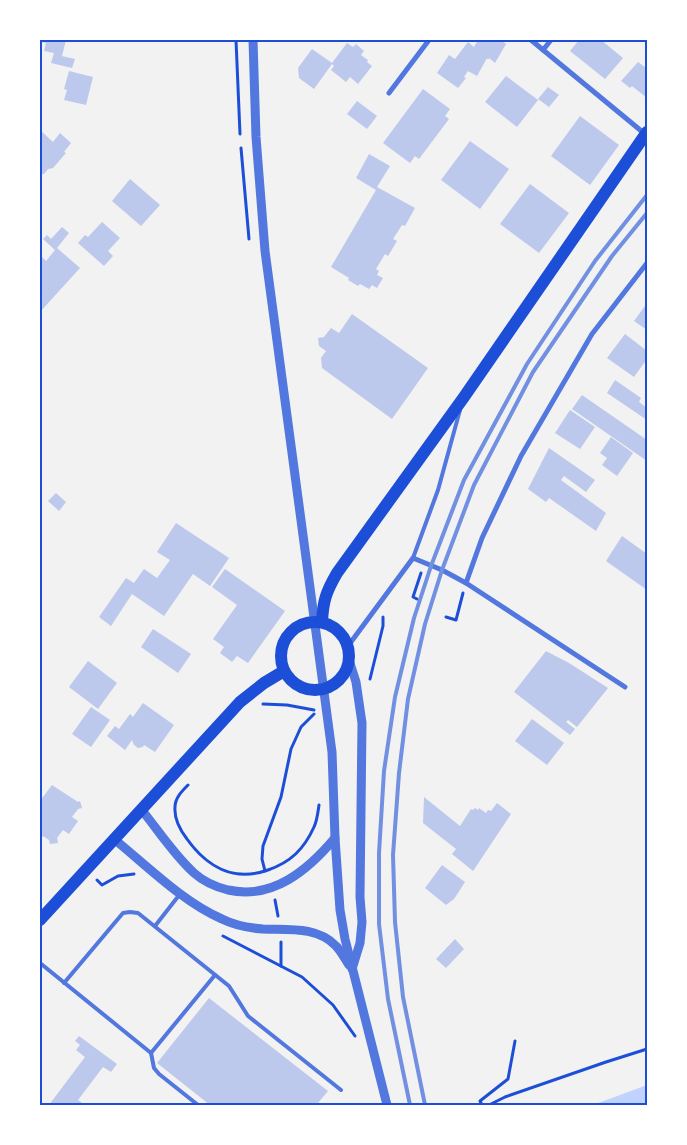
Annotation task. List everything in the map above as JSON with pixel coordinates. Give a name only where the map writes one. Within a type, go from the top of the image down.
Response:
[{"type":"main road","points":[[322,622],[323,603],[337,573],[464,397],[646,133]]},
{"type":"main road","points":[[311,622],[322,622],[338,631],[348,646],[349,660],[346,670],[340,680],[331,686],[321,690],[299,687],[284,672],[281,650],[288,635],[301,625],[311,622]]},
{"type":"main road","points":[[40,920],[240,702],[264,683],[284,672]]},
{"type":"street","points":[[253,40],[256,138],[265,251],[332,752],[335,838],[342,924],[387,1105]]},
{"type":"street","points":[[389,93],[429,40]]},
{"type":"street","points":[[532,40],[646,133]]},
{"type":"street","points":[[543,50],[551,40]]},
{"type":"street","points":[[466,583],[482,538],[520,456],[592,334],[647,263]]},
{"type":"street","points":[[348,646],[412,558],[442,570],[466,583],[625,687]]},
{"type":"street","points":[[349,660],[359,696],[363,737],[360,897],[362,922],[360,943],[352,970]]},
{"type":"street","points":[[141,809],[184,864],[196,875],[208,883],[235,892],[260,892],[284,883],[296,876],[322,854],[335,838]]},
{"type":"street","points":[[114,839],[180,894],[209,914],[242,926],[262,929],[299,930],[326,939],[336,946],[352,970]]},
{"type":"lane","points":[[412,558],[438,490],[464,397]]},
{"type":"lane","points":[[155,926],[180,894]]},
{"type":"lane","points":[[64,983],[123,913],[138,913],[229,986],[248,1016],[342,1090]]},
{"type":"lane","points":[[40,963],[152,1053],[154,1068],[159,1074],[198,1105]]},
{"type":"lane","points":[[152,1053],[215,975]]},
{"type":"path","points":[[416,599],[413,598],[425,563]]},
{"type":"path","points":[[446,617],[456,620],[466,583]]},
{"type":"path","points":[[261,707],[266,705]]},
{"type":"path","points":[[265,871],[262,859],[263,846],[281,797],[291,749],[301,727],[317,711]]},
{"type":"path","points":[[193,778],[176,800],[174,808],[176,821],[188,840],[205,859],[226,871],[243,875],[265,871],[283,864],[295,855],[315,826],[320,797]]},
{"type":"path","points":[[282,967],[302,977],[333,1005],[357,1042]]},
{"type":"path","points":[[482,1105],[480,1101],[508,1079],[515,1041]]},
{"type":"path","points":[[489,1105],[532,1087],[647,1049]]},
{"type":"water","points":[[647,1085],[647,1105],[593,1105]]},
{"type":"building","points":[[42,40],[66,40],[62,56],[75,59],[72,68],[51,63],[54,53],[44,51],[46,43],[41,42]]},
{"type":"building","points":[[478,40],[501,40],[506,44],[495,63],[487,58],[477,76],[468,71],[464,77],[466,78],[458,88],[437,73],[449,55],[455,59],[468,42],[474,47]]},
{"type":"building","points":[[579,40],[601,40],[623,58],[605,79],[570,51]]},
{"type":"building","points":[[347,43],[353,47],[356,44],[364,51],[361,55],[372,66],[358,84],[350,77],[346,82],[331,70],[334,66],[332,64],[314,89],[299,78],[298,68],[312,49],[332,63]]},
{"type":"building","points":[[638,62],[645,67],[647,65],[647,98],[632,86],[630,88],[621,81]]},
{"type":"building","points":[[69,71],[93,77],[86,105],[64,100],[67,90],[64,89]]},
{"type":"building","points":[[506,76],[538,100],[517,127],[485,102]]},
{"type":"building","points":[[548,87],[559,95],[549,107],[538,99]]},
{"type":"building","points":[[423,89],[450,109],[445,116],[449,119],[419,159],[415,156],[410,163],[383,143]]},
{"type":"building","points":[[357,101],[377,116],[367,129],[347,114]]},
{"type":"building","points":[[580,116],[619,145],[590,185],[551,156]]},
{"type":"building","points":[[40,130],[53,142],[60,133],[71,143],[64,152],[66,153],[53,168],[48,169],[44,174],[41,174]]},
{"type":"building","points":[[470,141],[509,169],[480,209],[441,180]]},
{"type":"building","points":[[369,154],[390,166],[377,187],[415,208],[405,226],[402,225],[393,239],[397,241],[388,256],[385,254],[376,269],[379,271],[377,275],[383,278],[377,288],[372,285],[369,289],[360,284],[358,286],[331,267],[376,190],[356,178]]},
{"type":"building","points":[[130,179],[160,205],[141,226],[112,201]]},
{"type":"building","points":[[530,184],[569,213],[539,253],[500,224]]},
{"type":"building","points":[[102,222],[120,238],[108,251],[113,256],[104,266],[78,243],[85,235],[88,237]]},
{"type":"building","points":[[62,227],[69,233],[57,248],[80,268],[40,312],[40,255],[46,261],[55,250],[43,239],[47,235],[51,239]]},
{"type":"building","points":[[647,303],[647,330],[634,321]]},
{"type":"building","points":[[352,314],[428,368],[392,419],[322,368],[321,358],[326,351],[319,346],[318,338],[324,337],[331,328],[339,333]]},
{"type":"building","points":[[625,334],[647,351],[647,359],[634,377],[607,358]]},
{"type":"building","points":[[615,380],[641,398],[639,402],[647,408],[647,420],[607,393]]},
{"type":"building","points":[[582,395],[647,440],[647,461],[572,409]]},
{"type":"building","points":[[570,410],[595,427],[580,449],[555,433]]},
{"type":"building","points":[[611,437],[633,453],[617,476],[602,465],[607,458],[600,453]]},
{"type":"building","points":[[549,448],[595,480],[586,492],[564,476],[561,480],[606,513],[596,531],[549,498],[546,502],[528,489]]},
{"type":"building","points":[[56,493],[66,502],[59,511],[48,501]]},
{"type":"building","points":[[176,523],[229,558],[210,586],[193,574],[164,616],[132,594],[111,626],[99,617],[126,578],[134,583],[144,569],[157,578],[170,560],[157,552]]},
{"type":"building","points":[[622,536],[647,554],[647,590],[606,561]]},
{"type":"building","points":[[225,569],[285,611],[248,663],[237,656],[232,662],[220,653],[224,647],[213,639],[237,605],[212,587]]},
{"type":"building","points":[[153,629],[191,654],[178,673],[141,647]]},
{"type":"building","points":[[546,651],[608,688],[577,727],[568,720],[566,722],[575,729],[570,735],[514,692]]},
{"type":"building","points":[[88,661],[117,683],[98,709],[69,687]]},
{"type":"building","points":[[143,703],[174,725],[155,752],[144,745],[138,748],[132,740],[125,750],[107,736],[115,726],[119,729],[130,714],[133,717]]},
{"type":"building","points":[[91,707],[110,720],[91,747],[72,734]]},
{"type":"building","points":[[532,719],[564,743],[547,765],[515,741]]},
{"type":"building","points":[[52,785],[78,802],[80,801],[82,808],[78,809],[72,817],[78,821],[69,834],[63,830],[57,838],[58,843],[50,844],[49,840],[43,836],[40,840],[40,801]]},
{"type":"building","points":[[424,797],[460,826],[471,809],[475,808],[478,810],[479,808],[486,813],[488,810],[491,811],[497,803],[511,814],[473,871],[452,854],[456,849],[423,823]]},
{"type":"building","points":[[442,865],[465,882],[454,899],[446,905],[425,888]]},
{"type":"building","points":[[455,939],[464,949],[446,968],[436,959]]},
{"type":"building","points":[[209,998],[328,1091],[318,1103],[321,1105],[210,1105],[157,1063]]},
{"type":"building","points":[[79,1036],[117,1064],[111,1072],[103,1067],[78,1100],[85,1105],[49,1105],[85,1057],[76,1050],[80,1045],[75,1041]]},
{"type":"railway","points":[[410,1105],[388,999],[379,924],[379,853],[384,771],[395,697],[414,618],[431,566],[464,480],[527,364],[595,261],[647,195]]},
{"type":"railway","points":[[425,1105],[403,997],[395,922],[393,855],[399,773],[408,699],[425,624],[442,570],[474,485],[533,372],[612,256],[647,213]]}]
